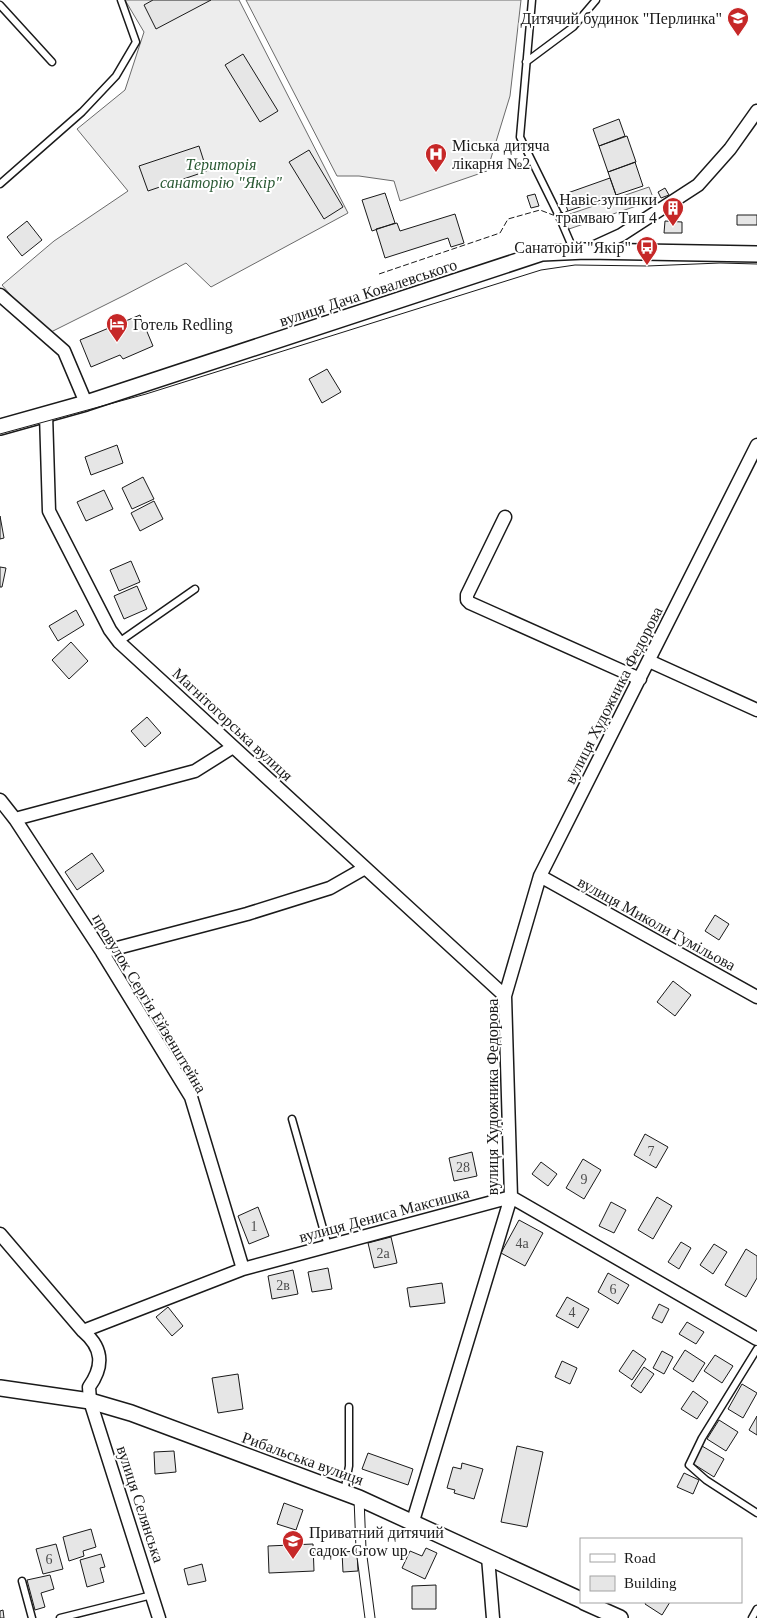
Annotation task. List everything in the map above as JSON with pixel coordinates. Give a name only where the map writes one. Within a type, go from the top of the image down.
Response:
[{"type":"street","points":[[580,251],[621,236],[698,185],[730,149],[757,111]]},
{"type":"street","name":"вулиця Дача Ковалевського","points":[[0,427],[86,403],[542,253],[580,251],[757,254]]},
{"type":"street","points":[[0,295],[64,351],[86,403]]},
{"type":"street","name":"Магнітогорська вулиця","points":[[46,414],[49,511],[110,630],[119,642],[505,996]]},
{"type":"street","name":"вулиця Художника Федорова","points":[[413,1522],[511,1197],[505,996],[540,876],[757,445]]},
{"type":"street","points":[[505,518],[467,596],[467,600],[640,679]]},
{"type":"street","points":[[649,661],[757,710]]},
{"type":"street","points":[[15,819],[195,771],[233,747]]},
{"type":"street","name":"провулок Сергія Ейзенштейна","points":[[0,800],[15,819],[102,952],[191,1097],[243,1270]]},
{"type":"street","points":[[102,952],[247,914],[330,888],[365,868]]},
{"type":"street","name":"вулиця Миколи Гумільова","points":[[540,876],[757,997]]},
{"type":"street","points":[[511,1197],[757,1339]]},
{"type":"street","name":"вулиця Дениса Максишка","points":[[83,1331],[243,1270],[511,1197]]},
{"type":"street","points":[[0,1234],[94,1342],[100,1358],[99,1368],[89,1387],[90,1401]]},
{"type":"street","name":"Рибальська вулиця","points":[[0,1388],[90,1401],[131,1413],[359,1498],[580,1600]]},
{"type":"street","name":"вулиця Селянська","points":[[90,1401],[159,1618]]},
{"type":"street","points":[[359,1498],[361,1549],[370,1618]]},
{"type":"street","points":[[488,1557],[493,1618]]},
{"type":"street","points":[[586,1603],[620,1618]]},
{"type":"lane","points":[[0,184],[82,112],[116,76],[136,42],[121,0]]},
{"type":"lane","points":[[532,0],[520,136],[558,214],[580,251]]},
{"type":"lane","points":[[526,62],[573,26],[596,0]]},
{"type":"lane","points":[[0,5],[52,62]]},
{"type":"lane","points":[[119,642],[195,589]]},
{"type":"lane","points":[[292,1119],[328,1246]]},
{"type":"lane","points":[[757,1349],[702,1438],[689,1464],[706,1480],[757,1513]]},
{"type":"lane","points":[[344,1492],[349,1466],[349,1407]]},
{"type":"lane","points":[[22,1581],[32,1618]]},
{"type":"lane","points":[[60,1618],[152,1595]]},
{"type":"lane","points":[[752,1618],[757,1608]]},
{"type":"shaded area","name":"Територія санаторію \"Якір\"","points":[[125,0],[239,0],[348,213],[211,287],[186,263],[45,335],[2,285],[54,241],[128,191],[77,129],[125,90],[144,32]]},
{"type":"shaded area","name":"Міська дитяча лікарня №2","points":[[246,0],[521,0],[510,96],[487,171],[400,201],[394,181],[359,176],[337,176]]},
{"type":"shaded area","points":[[649,187],[654,200],[569,229],[564,216]]},
{"type":"building","points":[[153,0],[211,0],[156,29],[144,5]]},
{"type":"building","points":[[243,54],[278,111],[260,122],[225,65]]},
{"type":"building","points":[[619,119],[625,136],[599,146],[593,129]]},
{"type":"building","points":[[627,136],[636,162],[608,172],[599,146]]},
{"type":"building","points":[[199,146],[207,171],[148,191],[139,166]]},
{"type":"building","points":[[309,150],[343,207],[324,219],[289,162]]},
{"type":"building","points":[[635,162],[643,186],[616,195],[608,172]]},
{"type":"building","points":[[610,178],[616,195],[568,211],[562,195]]},
{"type":"building","points":[[665,188],[669,195],[661,198],[658,192]]},
{"type":"building","points":[[385,193],[395,223],[372,231],[362,200]]},
{"type":"building","points":[[535,194],[539,206],[531,208],[527,196]]},
{"type":"building","points":[[455,214],[464,243],[451,247],[448,238],[385,258],[376,229],[397,223],[400,231]]},
{"type":"building","points":[[737,215],[757,215],[757,225],[737,225]]},
{"type":"building","points":[[27,221],[42,240],[22,256],[7,237]]},
{"type":"building","name":"Навіс зупинки трамваю Тип 4","points":[[665,221],[682,222],[682,233],[664,233]]},
{"type":"building","name":"Готель Redling","points":[[140,315],[153,346],[123,359],[120,355],[91,367],[80,340]]},
{"type":"building","points":[[327,369],[341,392],[322,403],[309,379]]},
{"type":"building","points":[[117,445],[123,463],[91,475],[85,457]]},
{"type":"building","points":[[143,477],[154,499],[132,509],[122,488]]},
{"type":"building","points":[[104,490],[113,509],[86,521],[77,502]]},
{"type":"building","points":[[154,501],[163,519],[140,531],[131,513]]},
{"type":"building","points":[[0,516],[4,538],[0,539]]},
{"type":"building","points":[[131,561],[140,582],[119,591],[110,570]]},
{"type":"building","points":[[0,567],[6,568],[2,587],[0,587]]},
{"type":"building","points":[[137,586],[147,609],[124,619],[114,596]]},
{"type":"building","points":[[76,610],[84,625],[58,641],[49,626]]},
{"type":"building","points":[[71,642],[88,661],[69,679],[52,660]]},
{"type":"building","points":[[147,717],[161,733],[145,747],[131,731]]},
{"type":"building","points":[[92,853],[104,871],[77,890],[65,872]]},
{"type":"building","points":[[715,915],[729,924],[719,940],[705,931]]},
{"type":"building","points":[[673,981],[691,995],[675,1016],[657,1002]]},
{"type":"building","points":[[645,1134],[668,1147],[656,1168],[634,1155]]},
{"type":"building","points":[[472,1152],[477,1176],[454,1181],[449,1158]]},
{"type":"building","points":[[583,1159],[601,1170],[584,1199],[566,1188]]},
{"type":"building","points":[[541,1162],[557,1174],[548,1186],[532,1174]]},
{"type":"building","points":[[657,1197],[672,1206],[653,1239],[638,1230]]},
{"type":"building","points":[[611,1202],[626,1210],[614,1233],[599,1226]]},
{"type":"building","points":[[258,1207],[269,1236],[249,1244],[238,1216]]},
{"type":"building","points":[[519,1220],[543,1233],[525,1266],[501,1253]]},
{"type":"building","points":[[391,1237],[397,1263],[374,1268],[368,1243]]},
{"type":"building","points":[[681,1242],[691,1248],[679,1269],[668,1262]]},
{"type":"building","points":[[714,1244],[727,1252],[713,1274],[700,1265]]},
{"type":"building","points":[[746,1249],[757,1256],[757,1278],[746,1297],[725,1285]]},
{"type":"building","points":[[328,1268],[332,1289],[312,1292],[308,1272]]},
{"type":"building","points":[[293,1270],[298,1294],[272,1299],[268,1276]]},
{"type":"building","points":[[608,1273],[629,1285],[618,1304],[598,1292]]},
{"type":"building","points":[[442,1283],[445,1303],[410,1307],[407,1288]]},
{"type":"building","points":[[567,1297],[589,1309],[578,1328],[556,1316]]},
{"type":"building","points":[[659,1304],[669,1309],[662,1323],[652,1318]]},
{"type":"building","points":[[168,1307],[183,1326],[172,1336],[156,1317]]},
{"type":"building","points":[[687,1322],[704,1332],[696,1344],[679,1334]]},
{"type":"building","points":[[633,1350],[646,1359],[632,1380],[619,1371]]},
{"type":"building","points":[[685,1350],[705,1363],[693,1382],[673,1369]]},
{"type":"building","points":[[662,1351],[673,1357],[664,1374],[653,1368]]},
{"type":"building","points":[[715,1355],[733,1366],[722,1383],[704,1371]]},
{"type":"building","points":[[562,1361],[577,1368],[570,1384],[555,1377]]},
{"type":"building","points":[[644,1367],[654,1374],[641,1393],[631,1386]]},
{"type":"building","points":[[238,1374],[243,1409],[218,1413],[212,1378]]},
{"type":"building","points":[[742,1384],[757,1393],[743,1418],[728,1409]]},
{"type":"building","points":[[693,1391],[708,1402],[697,1419],[681,1409]]},
{"type":"building","points":[[757,1416],[757,1435],[749,1430]]},
{"type":"building","points":[[719,1420],[738,1432],[726,1451],[707,1439]]},
{"type":"building","points":[[517,1446],[543,1452],[527,1527],[501,1522]]},
{"type":"building","points":[[702,1446],[724,1459],[714,1477],[692,1463]]},
{"type":"building","points":[[174,1451],[176,1472],[155,1474],[154,1452]]},
{"type":"building","points":[[368,1453],[413,1469],[408,1485],[362,1469]]},
{"type":"building","points":[[462,1463],[483,1469],[474,1499],[454,1493],[455,1490],[447,1488],[453,1467],[461,1469]]},
{"type":"building","points":[[684,1473],[699,1480],[693,1494],[677,1487]]},
{"type":"building","points":[[284,1503],[303,1510],[296,1530],[277,1524]]},
{"type":"building","points":[[91,1529],[96,1547],[83,1551],[84,1556],[69,1561],[63,1537]]},
{"type":"building","points":[[56,1544],[63,1569],[43,1574],[36,1549]]},
{"type":"building","points":[[313,1544],[314,1571],[269,1573],[268,1546]]},
{"type":"building","points":[[426,1548],[437,1553],[425,1579],[402,1568],[410,1551],[422,1556]]},
{"type":"building","points":[[357,1551],[358,1571],[343,1572],[342,1552]]},
{"type":"building","points":[[101,1554],[105,1567],[100,1568],[104,1582],[87,1587],[80,1560]]},
{"type":"building","points":[[202,1564],[206,1581],[188,1585],[184,1569]]},
{"type":"building","points":[[50,1575],[54,1589],[41,1593],[45,1607],[35,1610],[27,1580]]},
{"type":"building","points":[[436,1585],[436,1609],[412,1609],[412,1586]]},
{"type":"building","points":[[646,1603],[669,1603],[662,1615]]},
{"type":"building","points":[[3,1610],[4,1618],[0,1618],[0,1611]]},
{"type":"tram line","points":[[0,434],[146,394],[541,270],[575,265],[757,264]]},
{"type":"fence","points":[[379,274],[500,233],[508,219],[540,210],[553,215],[568,211]]},
{"type":"place","name":"Дитячий будинок \"Перлинка\"","points":[[738,37]]},
{"type":"place","name":"Міська дитяча лікарня №2","points":[[436,173]]},
{"type":"place","name":"Навіс зупинки трамваю Тип 4","points":[[673,227]]},
{"type":"place","name":"Санаторій \"Якір\"","points":[[647,266]]},
{"type":"place","name":"Готель Redling","points":[[117,343]]},
{"type":"place","name":"Приватний дитячий садок Grow up","points":[[293,1560]]}]
